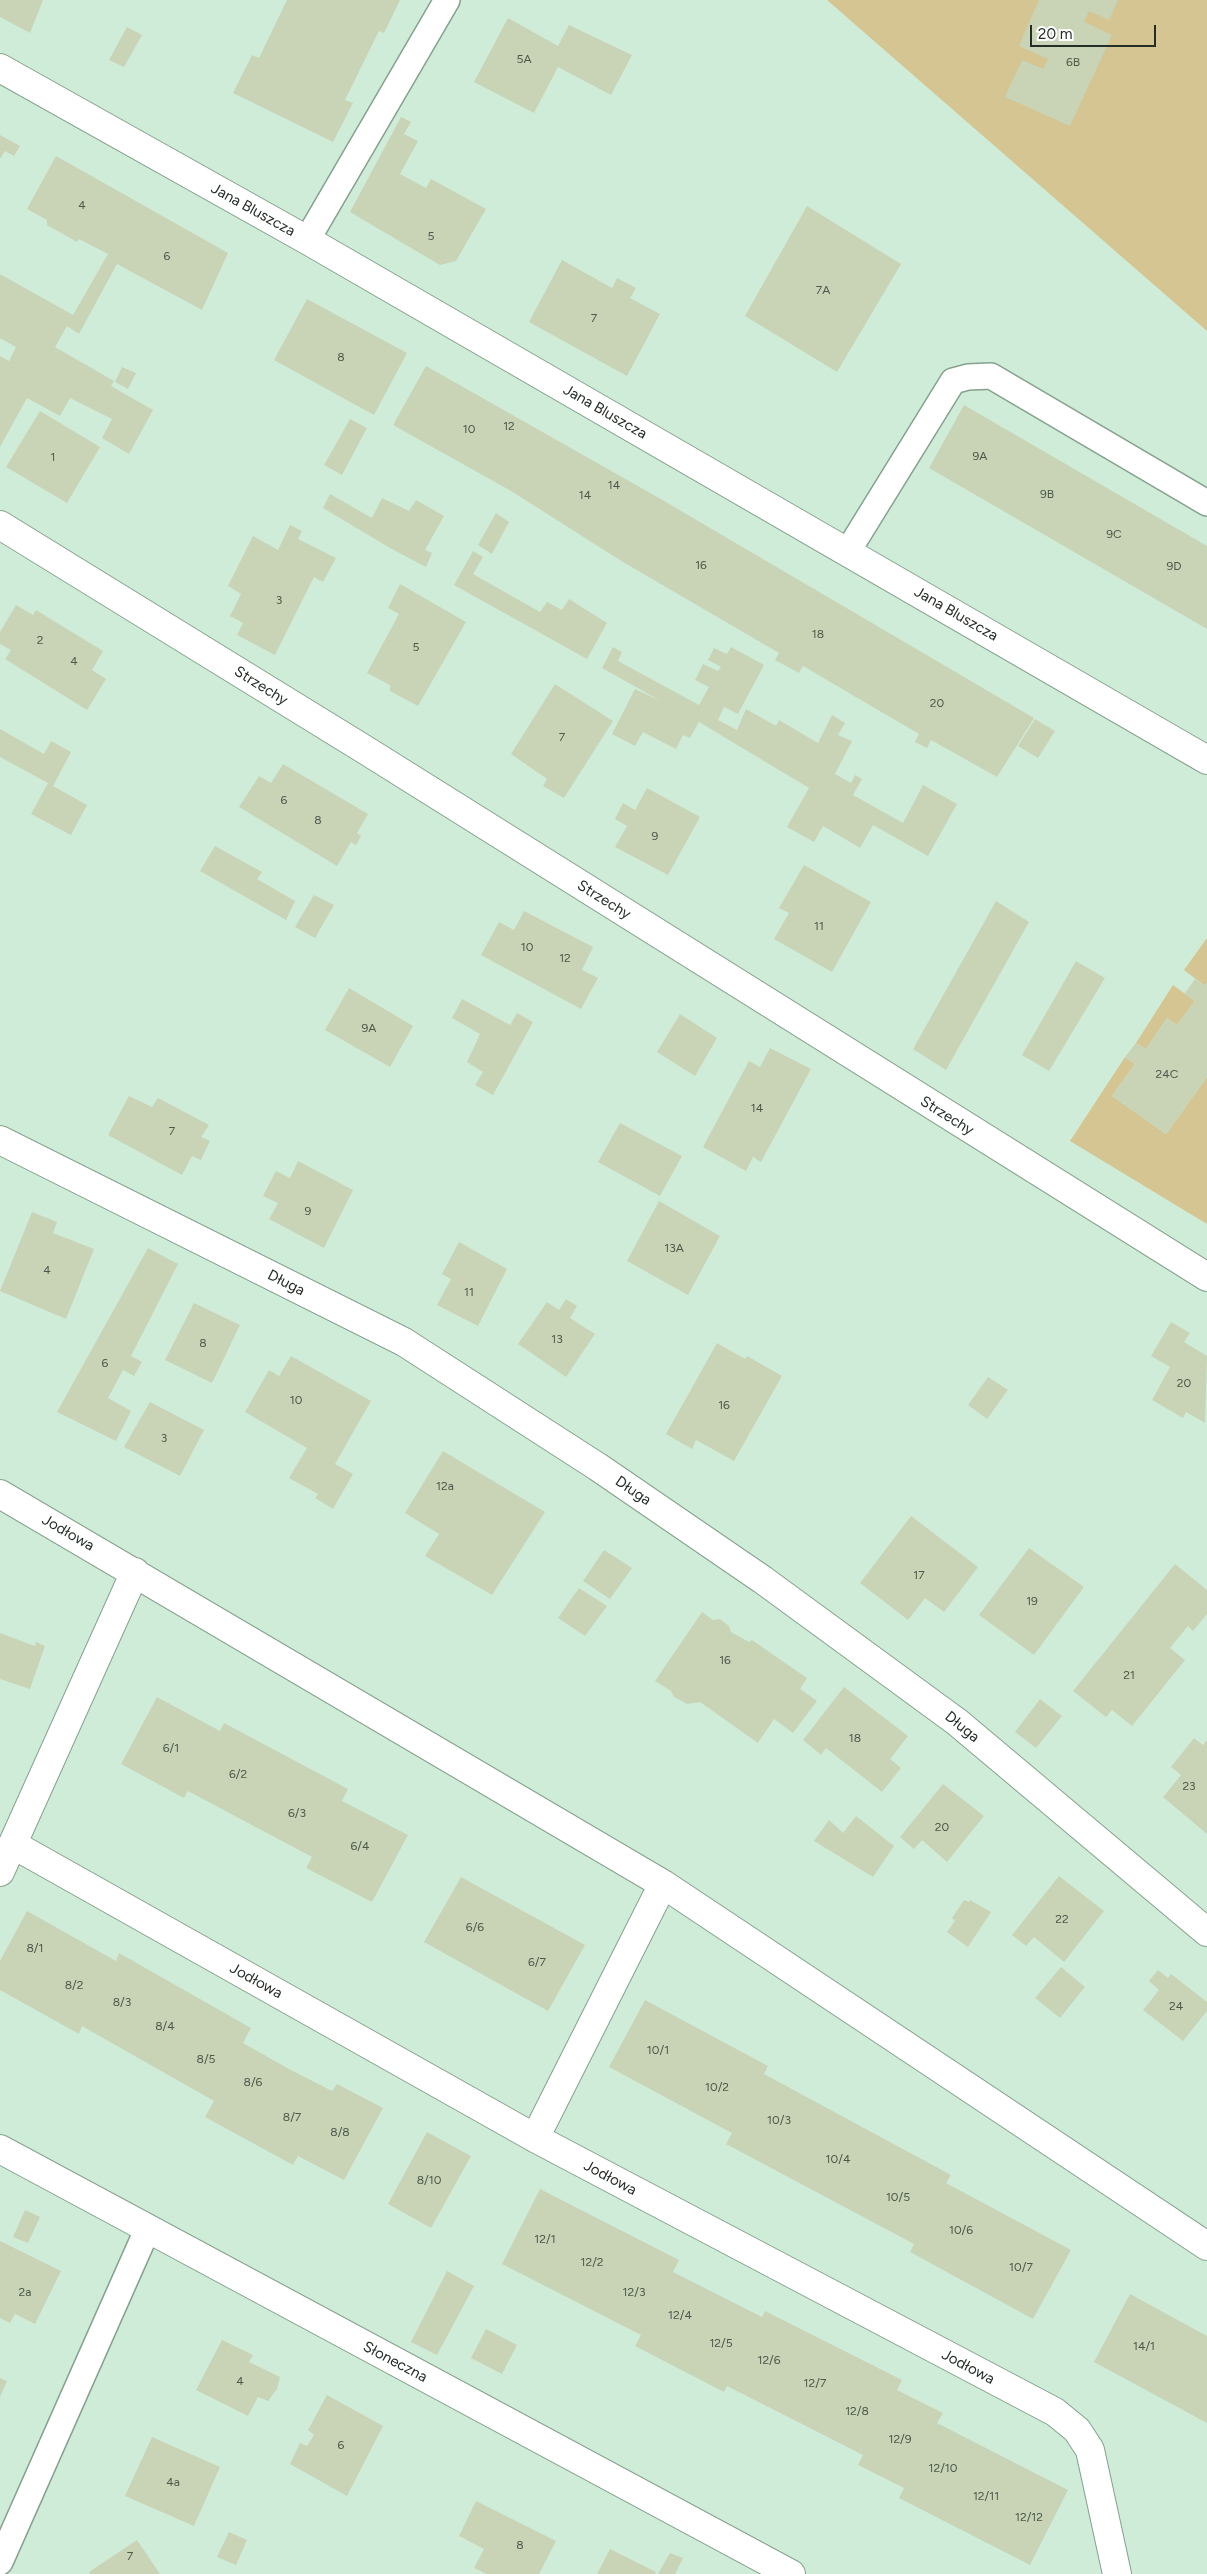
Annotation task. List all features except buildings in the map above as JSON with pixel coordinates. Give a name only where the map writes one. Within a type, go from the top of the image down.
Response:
[{"type":"street","name":"Jana Bluszcza","points":[[0,68],[307,240],[1207,760]]},
{"type":"street","name":"Strzechy","points":[[0,525],[384,762],[1207,1277]]},
{"type":"street","name":"Długa","points":[[0,1140],[404,1342],[598,1468],[763,1580],[957,1722],[1207,1932]]},
{"type":"street","name":"Jodłowa","points":[[0,1494],[663,1884],[1207,2246]]},
{"type":"street","points":[[0,1872],[14,1845],[135,1572]]},
{"type":"street","name":"Jodłowa","points":[[14,1845],[535,2138],[1066,2420],[1084,2439],[1090,2450],[1117,2574]]},
{"type":"street","points":[[535,2138],[663,1884]]},
{"type":"street","name":"Słoneczna","points":[[0,2149],[791,2574]]},
{"type":"lane","points":[[307,240],[447,0]]},
{"type":"lane","points":[[848,552],[953,381],[968,377],[991,376],[1207,503]]},
{"type":"lane","points":[[0,2562],[148,2228]]},
{"type":"shaded area","points":[[827,0],[1207,0],[1207,331]]},
{"type":"shaded area","points":[[1207,938],[1207,983],[1205,986],[1184,970]]},
{"type":"shaded area","points":[[1173,985],[1195,1001],[1177,1025],[1167,1018],[1146,1049],[1136,1043]]},
{"type":"shaded area","points":[[1125,1057],[1135,1064],[1112,1096],[1166,1134],[1207,1077],[1207,1224],[1070,1141]]}]
